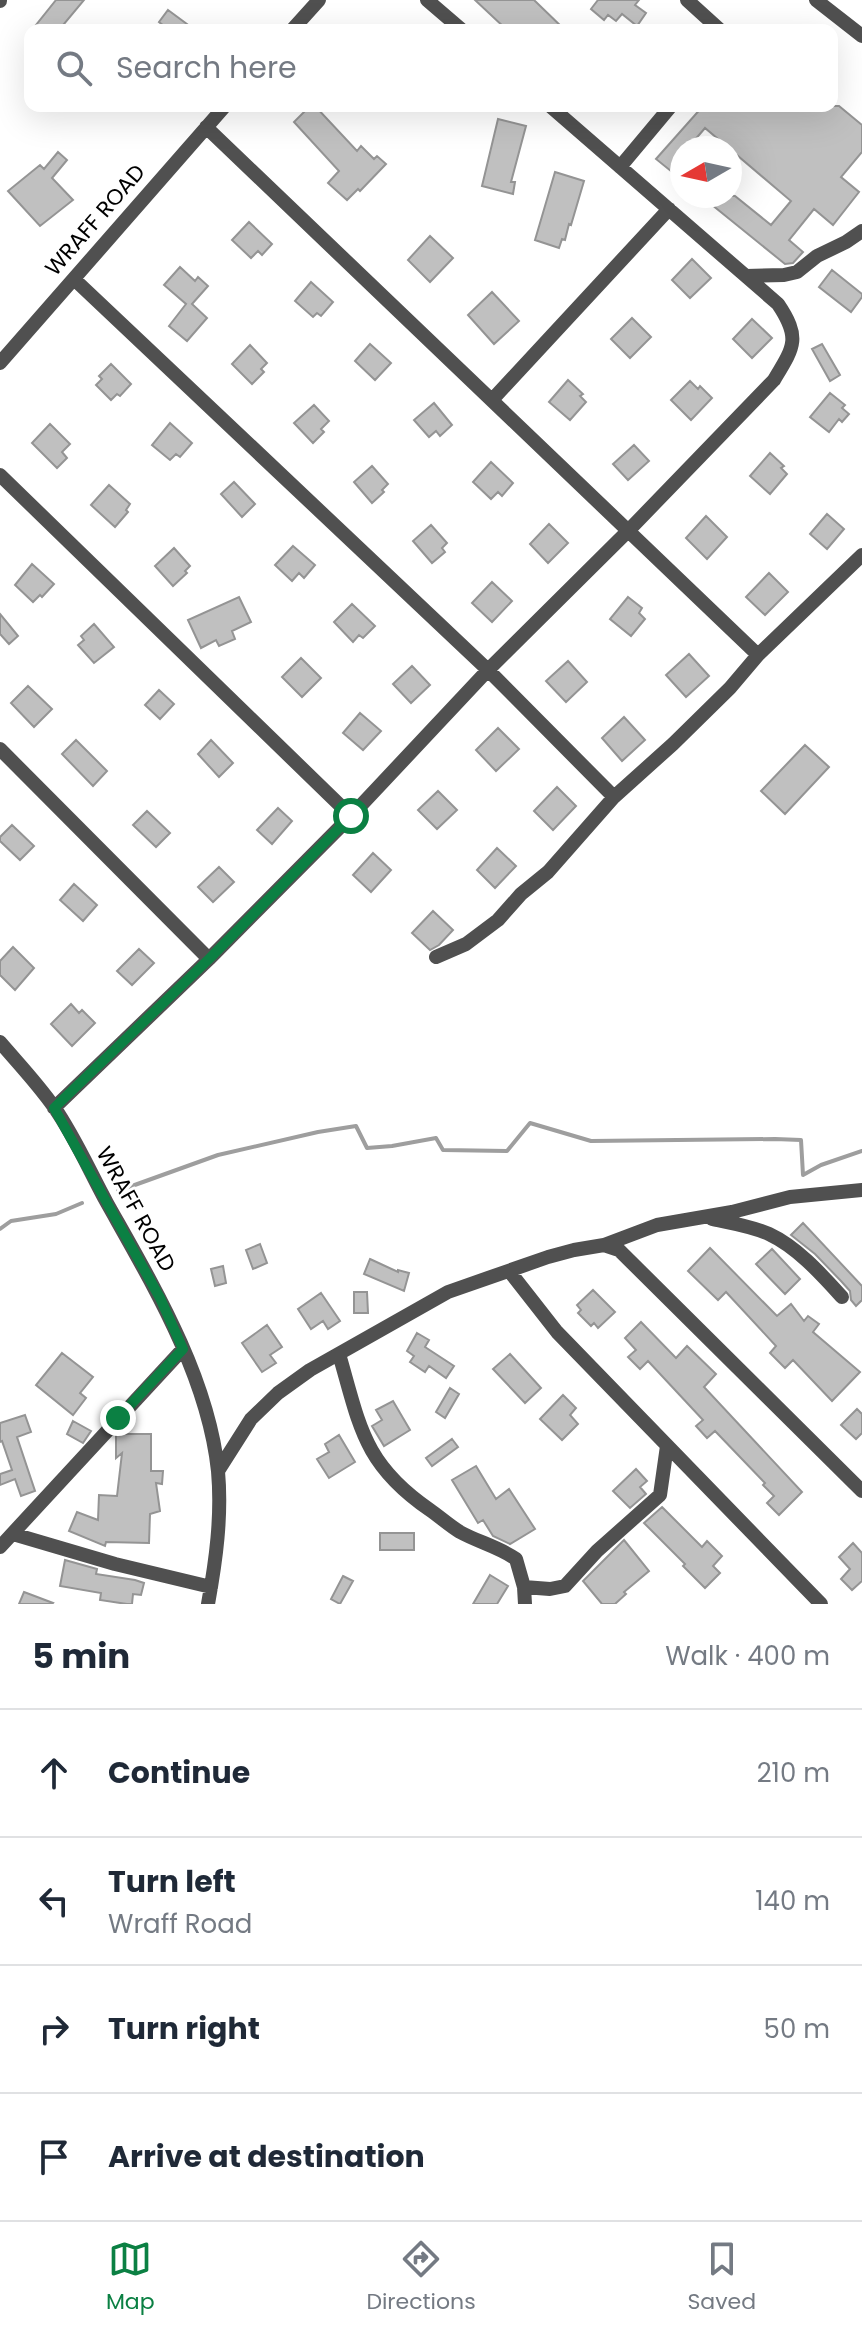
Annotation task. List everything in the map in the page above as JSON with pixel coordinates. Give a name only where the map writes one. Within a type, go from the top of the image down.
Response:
[{"type":"street","points":[[297,24],[319,0]]},
{"type":"street","points":[[427,0],[455,24]]},
{"type":"street","points":[[687,0],[713,24]]},
{"type":"street","points":[[819,1],[862,36]]},
{"type":"street","name":"WRAFF ROAD","points":[[0,363],[220,112]]},
{"type":"street","points":[[54,1108],[209,959],[351,816],[488,670],[774,380],[791,353],[793,337],[790,322],[778,304],[557,112]]},
{"type":"street","points":[[620,167],[666,112]]},
{"type":"street","points":[[206,127],[758,655]]},
{"type":"street","points":[[492,400],[669,209]]},
{"type":"street","points":[[746,276],[797,272],[817,256],[862,231]]},
{"type":"street","points":[[846,242],[862,247]]},
{"type":"street","points":[[74,279],[488,670],[614,797]]},
{"type":"street","points":[[0,475],[351,816]]},
{"type":"street","points":[[436,957],[466,944],[491,927],[521,894],[548,872],[614,797],[710,708],[758,655],[862,555]]},
{"type":"street","points":[[0,749],[209,959]]},
{"type":"street","name":"WRAFF ROAD","points":[[0,1042],[54,1108],[160,1298],[183,1349],[209,1421],[218,1471],[216,1559],[208,1604]]},
{"type":"street","points":[[218,1471],[251,1419],[288,1386],[448,1292],[548,1257],[604,1245],[657,1225],[790,1197],[862,1190]]},
{"type":"street","points":[[701,1217],[746,1226],[771,1235],[820,1272],[842,1297]]},
{"type":"street","points":[[604,1245],[619,1250],[862,1491]]},
{"type":"street","points":[[510,1272],[557,1332],[821,1604]]},
{"type":"street","points":[[0,1547],[183,1349]]},
{"type":"street","points":[[339,1354],[362,1433],[376,1461],[410,1497],[459,1531],[516,1559],[525,1604]]},
{"type":"street","points":[[524,1587],[550,1589],[565,1586],[597,1551],[660,1495],[667,1446]]},
{"type":"street","points":[[13,1534],[115,1564],[211,1587]]},
{"type":"building","points":[[56,0],[84,0],[64,24],[37,24]]},
{"type":"building","points":[[475,0],[534,0],[559,24],[501,24]]},
{"type":"building","points":[[598,0],[639,0],[635,5],[646,13],[638,24],[634,24],[622,14],[616,21],[608,15],[604,20],[591,9]]},
{"type":"building","points":[[168,10],[187,24],[162,24],[159,22]]},
{"type":"building","points":[[839,106],[862,125],[862,152],[841,177],[859,192],[833,225],[814,209],[789,240],[803,252],[793,263],[785,264],[716,208],[742,208],[742,202],[771,225],[791,201],[742,159],[742,136],[714,136],[705,128],[698,136],[676,136],[698,112],[838,112]]},
{"type":"building","points":[[304,112],[321,112],[357,151],[361,146],[374,159],[377,156],[386,164],[347,200],[328,183],[339,171],[294,122]]},
{"type":"building","points":[[498,119],[526,126],[511,182],[515,182],[513,194],[482,186]]},
{"type":"building","points":[[670,143],[670,170],[656,159]]},
{"type":"building","points":[[58,152],[67,160],[52,178],[73,200],[40,226],[8,191],[40,165],[44,169]]},
{"type":"building","points":[[555,172],[584,181],[571,225],[559,248],[535,240]]},
{"type":"building","points":[[249,222],[272,244],[262,255],[258,251],[251,258],[232,240]]},
{"type":"building","points":[[430,236],[453,258],[430,282],[408,260]]},
{"type":"building","points":[[692,259],[711,278],[690,298],[672,280]]},
{"type":"building","points":[[180,267],[195,281],[198,277],[208,286],[192,304],[207,318],[187,341],[169,326],[186,304],[164,285]]},
{"type":"building","points":[[832,270],[862,294],[851,312],[819,287]]},
{"type":"building","points":[[311,282],[333,302],[321,316],[317,313],[313,317],[295,301]]},
{"type":"building","points":[[492,292],[519,321],[494,344],[468,315]]},
{"type":"building","points":[[632,318],[651,337],[630,358],[611,339]]},
{"type":"building","points":[[752,319],[772,338],[752,358],[733,339]]},
{"type":"building","points":[[370,344],[391,363],[375,380],[355,361]]},
{"type":"building","points":[[822,344],[840,375],[830,381],[812,349]]},
{"type":"building","points":[[250,345],[267,363],[261,369],[264,372],[252,384],[232,364]]},
{"type":"building","points":[[111,364],[131,384],[120,396],[117,394],[111,400],[96,385],[102,379],[99,376]]},
{"type":"building","points":[[568,380],[583,394],[580,396],[586,402],[570,420],[549,402]]},
{"type":"building","points":[[690,381],[712,398],[691,420],[671,400]]},
{"type":"building","points":[[830,393],[845,405],[842,408],[849,414],[842,422],[839,419],[829,432],[810,417]]},
{"type":"building","points":[[434,403],[452,425],[440,436],[436,431],[429,437],[414,420]]},
{"type":"building","points":[[314,405],[329,421],[321,429],[324,432],[313,443],[294,423]]},
{"type":"building","points":[[170,423],[192,443],[180,457],[176,454],[170,460],[152,445]]},
{"type":"building","points":[[50,424],[70,444],[62,452],[67,458],[57,468],[32,443]]},
{"type":"building","points":[[634,445],[649,461],[628,480],[613,464]]},
{"type":"building","points":[[770,453],[784,466],[781,468],[787,474],[770,494],[750,476]]},
{"type":"building","points":[[491,462],[513,483],[502,496],[498,492],[491,499],[473,482]]},
{"type":"building","points":[[372,466],[388,484],[372,503],[354,482]]},
{"type":"building","points":[[234,482],[255,504],[242,517],[221,494]]},
{"type":"building","points":[[109,485],[130,504],[126,510],[128,512],[115,527],[91,505]]},
{"type":"building","points":[[827,514],[844,529],[827,549],[810,534]]},
{"type":"building","points":[[706,516],[727,537],[707,559],[686,538]]},
{"type":"building","points":[[549,524],[568,543],[548,563],[530,544]]},
{"type":"building","points":[[431,525],[447,543],[442,548],[445,552],[432,563],[413,541]]},
{"type":"building","points":[[293,546],[315,565],[304,578],[299,573],[292,581],[275,565]]},
{"type":"building","points":[[174,548],[190,566],[173,586],[155,566]]},
{"type":"building","points":[[32,564],[54,584],[33,602],[15,585]]},
{"type":"building","points":[[769,573],[788,592],[765,615],[746,597]]},
{"type":"building","points":[[492,582],[512,601],[492,622],[472,603]]},
{"type":"building","points":[[239,597],[251,622],[232,631],[235,639],[219,646],[216,640],[201,648],[188,620]]},
{"type":"building","points":[[628,597],[642,608],[639,613],[645,619],[631,636],[610,619]]},
{"type":"building","points":[[352,604],[375,626],[363,638],[359,635],[353,642],[334,622]]},
{"type":"building","points":[[0,614],[18,636],[9,644],[0,634]]},
{"type":"building","points":[[94,624],[114,647],[94,663],[78,645],[84,640],[81,636]]},
{"type":"building","points":[[689,654],[709,676],[686,697],[666,675]]},
{"type":"building","points":[[301,658],[321,678],[302,697],[282,677]]},
{"type":"building","points":[[568,661],[587,682],[566,702],[546,681]]},
{"type":"building","points":[[412,666],[430,685],[411,703],[393,684]]},
{"type":"building","points":[[28,686],[52,709],[34,727],[11,703]]},
{"type":"building","points":[[159,690],[174,704],[160,719],[145,705]]},
{"type":"building","points":[[360,713],[381,731],[363,750],[343,733]]},
{"type":"building","points":[[624,717],[645,740],[622,761],[602,738]]},
{"type":"building","points":[[498,728],[519,749],[496,771],[476,750]]},
{"type":"building","points":[[76,740],[107,771],[93,786],[62,754]]},
{"type":"building","points":[[211,740],[233,763],[219,777],[198,754]]},
{"type":"building","points":[[805,745],[829,767],[785,814],[761,791]]},
{"type":"building","points":[[557,787],[576,806],[553,830],[534,811]]},
{"type":"building","points":[[438,791],[457,810],[437,829],[418,810]]},
{"type":"building","points":[[278,808],[292,821],[272,844],[257,830]]},
{"type":"building","points":[[147,811],[170,833],[156,847],[133,825]]},
{"type":"building","points":[[12,825],[34,846],[20,860],[0,841]]},
{"type":"building","points":[[497,848],[516,866],[495,888],[477,870]]},
{"type":"building","points":[[373,853],[391,870],[371,892],[353,875]]},
{"type":"building","points":[[219,867],[234,882],[213,902],[198,887]]},
{"type":"building","points":[[74,884],[97,905],[83,921],[60,900]]},
{"type":"building","points":[[433,911],[453,930],[430,950],[412,933]]},
{"type":"building","points":[[13,947],[34,968],[15,990],[0,975],[0,961]]},
{"type":"building","points":[[139,949],[154,963],[132,985],[117,971]]},
{"type":"building","points":[[71,1004],[95,1023],[72,1046],[51,1024]]},
{"type":"building","points":[[803,1223],[862,1286],[862,1300],[856,1306],[851,1300],[850,1291],[841,1281],[791,1235]]},
{"type":"building","points":[[260,1244],[267,1263],[253,1269],[246,1250]]},
{"type":"building","points":[[710,1248],[777,1316],[791,1304],[804,1321],[808,1316],[819,1324],[813,1332],[860,1372],[832,1401],[793,1360],[785,1368],[770,1353],[776,1346],[726,1292],[718,1300],[688,1271]]},
{"type":"building","points":[[772,1249],[800,1279],[785,1294],[756,1264]]},
{"type":"building","points":[[370,1259],[398,1272],[409,1273],[404,1291],[364,1274]]},
{"type":"building","points":[[223,1266],[226,1283],[215,1286],[211,1269]]},
{"type":"building","points":[[593,1290],[615,1312],[598,1328],[594,1323],[591,1326],[578,1313],[581,1310],[577,1305]]},
{"type":"building","points":[[354,1292],[367,1292],[368,1313],[354,1313]]},
{"type":"building","points":[[321,1293],[340,1321],[328,1329],[323,1321],[311,1329],[298,1309]]},
{"type":"building","points":[[641,1322],[676,1358],[687,1346],[716,1374],[704,1387],[802,1492],[779,1515],[767,1503],[774,1496],[763,1485],[765,1483],[715,1431],[707,1438],[696,1426],[703,1420],[648,1361],[640,1369],[628,1357],[636,1350],[625,1338]]},
{"type":"building","points":[[267,1325],[282,1347],[270,1355],[276,1363],[262,1372],[242,1343]]},
{"type":"building","points":[[417,1333],[429,1340],[425,1347],[454,1366],[446,1378],[429,1366],[425,1372],[410,1362],[414,1356],[407,1351]]},
{"type":"building","points":[[62,1353],[93,1377],[80,1393],[86,1398],[73,1415],[36,1385]]},
{"type":"building","points":[[510,1354],[541,1388],[525,1403],[493,1369]]},
{"type":"building","points":[[450,1388],[459,1394],[445,1418],[436,1412]]},
{"type":"building","points":[[563,1395],[576,1408],[570,1415],[578,1424],[562,1440],[540,1419]]},
{"type":"building","points":[[393,1401],[410,1430],[384,1446],[372,1426],[382,1420],[376,1410]]},
{"type":"building","points":[[857,1409],[862,1414],[862,1433],[856,1439],[841,1425]]},
{"type":"building","points":[[25,1415],[31,1432],[17,1437],[35,1491],[21,1496],[15,1479],[0,1485],[0,1474],[12,1470],[0,1442],[0,1423]]},
{"type":"building","points":[[73,1421],[91,1431],[83,1443],[67,1434]]},
{"type":"building","points":[[118,1434],[151,1434],[151,1471],[163,1471],[162,1484],[156,1483],[160,1511],[150,1514],[149,1543],[106,1542],[105,1546],[69,1531],[77,1512],[98,1520],[99,1495],[117,1496],[122,1453],[116,1458]]},
{"type":"building","points":[[339,1435],[355,1462],[329,1478],[317,1459],[329,1452],[325,1444]]},
{"type":"building","points":[[452,1439],[458,1447],[432,1466],[426,1458]]},
{"type":"building","points":[[476,1466],[496,1499],[509,1489],[535,1529],[510,1544],[493,1536],[483,1520],[478,1523],[452,1480]]},
{"type":"building","points":[[636,1469],[647,1481],[640,1487],[646,1494],[630,1508],[613,1491]]},
{"type":"building","points":[[662,1507],[702,1547],[707,1541],[722,1556],[713,1566],[720,1573],[705,1588],[644,1523]]},
{"type":"building","points":[[380,1533],[414,1533],[414,1550],[380,1550]]},
{"type":"building","points":[[624,1540],[649,1571],[615,1604],[602,1604],[583,1581]]},
{"type":"building","points":[[853,1543],[862,1553],[862,1581],[852,1590],[841,1579],[850,1569],[839,1557]]},
{"type":"building","points":[[65,1560],[97,1569],[96,1574],[144,1583],[141,1595],[133,1594],[132,1604],[127,1604],[100,1600],[101,1593],[60,1586]]},
{"type":"building","points":[[490,1575],[508,1586],[497,1604],[473,1604]]},
{"type":"building","points":[[343,1576],[353,1581],[340,1604],[331,1599]]},
{"type":"building","points":[[24,1592],[53,1603],[19,1604]]},
{"type":"waterway","points":[[118,1191],[218,1155],[356,1126],[367,1148],[436,1138],[443,1150],[507,1151],[530,1123],[591,1141],[801,1140],[803,1175],[821,1165],[862,1151]]},
{"type":"waterway","points":[[0,1229],[11,1221],[56,1214],[82,1203]]},
{"type":"route","points":[[118,1418],[183,1349],[160,1298],[54,1108],[209,959],[351,816]]}]
